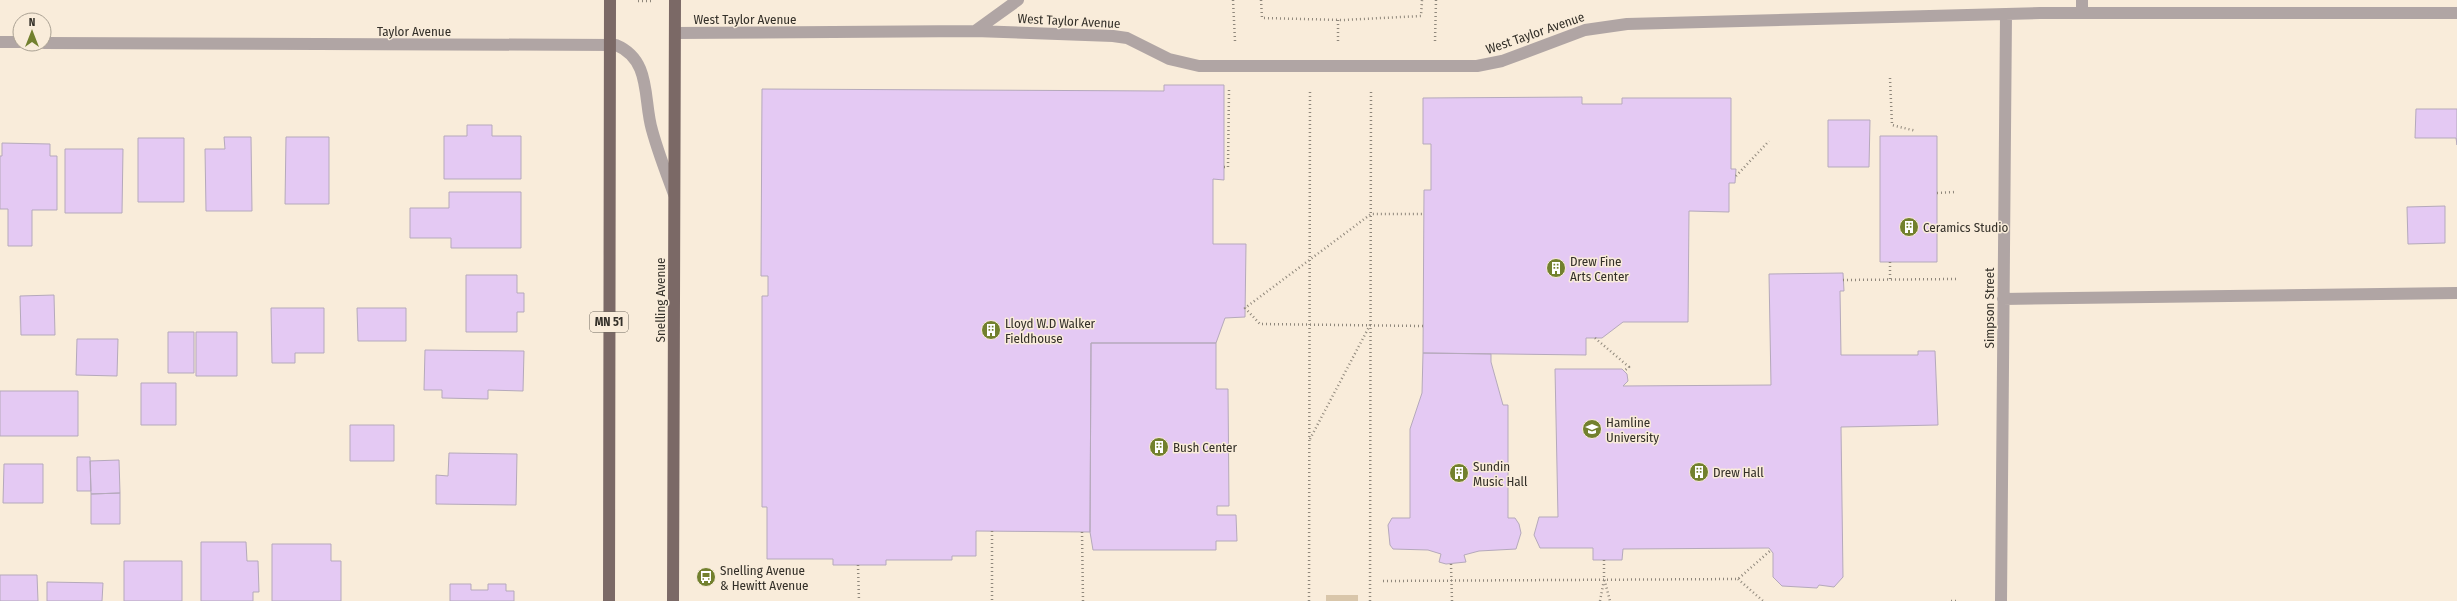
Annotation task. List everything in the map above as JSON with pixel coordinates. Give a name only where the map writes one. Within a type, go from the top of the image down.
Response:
[{"type":"main road","name":"MN 51","points":[[609,601],[610,0]]},
{"type":"main road","name":"Snelling Avenue","points":[[673,601],[675,0]]},
{"type":"street","points":[[975,31],[1018,0]]},
{"type":"street","points":[[2082,0],[2082,14]]},
{"type":"street","name":"West Taylor Avenue","points":[[675,33],[975,31],[1127,38],[1169,59],[1199,66],[1477,66],[1502,61],[1558,38],[1606,26],[2006,15],[2457,14]]},
{"type":"street","name":"Simpson Street","points":[[2001,601],[2006,15]]},
{"type":"street","points":[[0,42],[12,42]]},
{"type":"street","name":"Taylor Avenue","points":[[52,42],[610,44],[621,47],[635,59],[641,69],[645,79],[652,129],[674,195]]},
{"type":"street","points":[[2003,299],[2457,293]]},
{"type":"path","points":[[1233,0],[1236,43]]},
{"type":"path","points":[[1261,0],[1262,18],[1338,20],[1421,16],[1422,0]]},
{"type":"path","points":[[1435,42],[1436,0]]},
{"type":"path","points":[[638,1],[654,1]]},
{"type":"path","points":[[1338,20],[1338,42]]},
{"type":"path","points":[[1890,78],[1892,125],[1916,131]]},
{"type":"path","points":[[1224,167],[1228,167],[1228,86]]},
{"type":"path","points":[[1309,601],[1310,87]]},
{"type":"path","points":[[1370,601],[1371,87]]},
{"type":"path","points":[[1736,176],[1769,141]]},
{"type":"path","points":[[1937,193],[1956,192]]},
{"type":"path","points":[[1423,326],[1260,324],[1245,308],[1310,258],[1371,214],[1424,214]]},
{"type":"path","points":[[1890,262],[1890,279]]},
{"type":"path","points":[[1843,280],[1956,279]]},
{"type":"path","points":[[1310,440],[1371,325]]},
{"type":"path","points":[[1595,338],[1629,367],[1624,371]]},
{"type":"path","points":[[992,532],[992,601]]},
{"type":"path","points":[[1082,532],[1083,601]]},
{"type":"path","points":[[1383,581],[1451,582],[1604,578],[1738,578],[1771,550]]},
{"type":"path","points":[[1600,601],[1604,578],[1604,560]]},
{"type":"path","points":[[1451,564],[1452,601]]},
{"type":"path","points":[[858,565],[859,601]]},
{"type":"path","points":[[1604,578],[1610,601]]},
{"type":"path","points":[[1738,578],[1763,601]]},
{"type":"path","points":[[1951,601],[1956,601]]},
{"type":"shaded area","points":[[1326,595],[1358,595],[1358,601],[1326,601]]},
{"type":"building","name":"Lloyd W.D Walker Fieldhouse","points":[[1164,85],[1224,85],[1224,180],[1213,179],[1213,244],[1246,244],[1245,317],[1225,318],[1216,343],[1091,343],[1090,532],[976,531],[976,556],[952,556],[952,560],[886,560],[886,565],[833,565],[833,559],[767,559],[767,507],[762,507],[762,296],[768,296],[768,276],[761,276],[762,89],[1164,91]]},
{"type":"building","name":"Drew Fine Arts Center","points":[[1582,97],[1582,104],[1622,104],[1622,98],[1731,98],[1731,169],[1736,169],[1735,183],[1729,183],[1729,212],[1689,211],[1688,322],[1623,322],[1602,338],[1586,338],[1586,355],[1423,353],[1424,190],[1431,190],[1431,144],[1423,144],[1423,98]]},
{"type":"building","points":[[2416,109],[2457,109],[2457,145],[2456,138],[2415,138]]},
{"type":"building","points":[[1828,120],[1870,120],[1869,167],[1828,167]]},
{"type":"building","points":[[467,125],[492,125],[492,136],[521,136],[521,179],[444,179],[444,136],[467,136]]},
{"type":"building","name":"Ceramics Studio","points":[[1880,136],[1937,136],[1937,262],[1880,262]]},
{"type":"building","points":[[224,137],[251,137],[252,211],[206,211],[205,149],[225,149]]},
{"type":"building","points":[[286,137],[329,137],[329,204],[285,204]]},
{"type":"building","points":[[138,138],[184,138],[184,202],[138,202]]},
{"type":"building","points":[[2,143],[50,144],[50,156],[57,156],[57,210],[32,210],[32,246],[8,246],[8,209],[0,209],[0,156],[2,156]]},
{"type":"building","points":[[65,149],[123,149],[122,213],[65,213]]},
{"type":"building","points":[[449,192],[521,192],[521,248],[451,248],[451,238],[410,238],[410,208],[449,208]]},
{"type":"building","points":[[2445,206],[2445,243],[2408,244],[2407,207]]},
{"type":"building","name":"Drew Hall","points":[[1843,273],[1844,291],[1840,291],[1841,355],[1918,355],[1918,351],[1935,351],[1938,425],[1841,427],[1843,577],[1834,587],[1819,585],[1817,588],[1782,586],[1773,577],[1773,553],[1769,548],[1623,549],[1622,560],[1593,560],[1593,548],[1540,548],[1534,535],[1539,517],[1558,517],[1555,369],[1622,369],[1627,374],[1628,381],[1623,386],[1771,385],[1769,274]]},
{"type":"building","points":[[466,275],[517,275],[517,293],[524,293],[524,312],[517,312],[517,332],[466,332]]},
{"type":"building","points":[[54,295],[55,335],[21,335],[20,296]]},
{"type":"building","points":[[271,308],[324,308],[324,353],[295,353],[295,363],[272,363]]},
{"type":"building","points":[[357,308],[406,308],[406,341],[358,341]]},
{"type":"building","points":[[168,332],[194,332],[194,373],[168,373]]},
{"type":"building","points":[[196,332],[237,332],[237,376],[196,376]]},
{"type":"building","points":[[77,339],[118,339],[117,376],[76,375]]},
{"type":"building","name":"Bush Center","points":[[1091,343],[1216,343],[1216,389],[1228,389],[1229,506],[1217,506],[1217,515],[1236,515],[1237,541],[1216,541],[1216,550],[1093,550],[1090,532]]},
{"type":"building","points":[[425,350],[524,351],[523,391],[488,390],[488,399],[442,398],[442,390],[424,390]]},
{"type":"building","name":"Sundin Music Hall","points":[[1423,353],[1491,354],[1491,362],[1503,405],[1508,405],[1508,518],[1515,518],[1519,524],[1521,533],[1516,549],[1479,551],[1464,555],[1466,562],[1446,564],[1439,562],[1441,554],[1428,550],[1393,549],[1390,545],[1388,525],[1392,518],[1410,518],[1410,429],[1422,393]]},
{"type":"building","points":[[141,383],[176,383],[176,425],[141,425]]},
{"type":"building","points":[[0,391],[78,391],[78,436],[0,436]]},
{"type":"building","points":[[350,425],[394,425],[394,461],[350,461]]},
{"type":"building","points":[[449,453],[517,454],[516,505],[436,504],[436,475],[448,476]]},
{"type":"building","points":[[77,457],[90,457],[91,491],[77,491]]},
{"type":"building","points":[[119,460],[120,493],[91,494],[90,461]]},
{"type":"building","points":[[4,464],[43,464],[43,503],[3,503]]},
{"type":"building","points":[[120,493],[120,524],[91,524],[91,494]]},
{"type":"building","points":[[201,542],[246,542],[247,561],[258,561],[259,592],[253,592],[253,601],[201,601]]},
{"type":"building","points":[[272,544],[331,544],[331,561],[341,561],[341,601],[272,601]]},
{"type":"building","points":[[124,561],[182,561],[182,601],[124,601]]},
{"type":"building","points":[[0,575],[37,575],[38,601],[0,601]]},
{"type":"building","points":[[47,582],[103,583],[102,601],[47,601]]},
{"type":"building","points":[[450,584],[471,584],[471,590],[488,590],[488,584],[506,584],[506,591],[514,591],[514,601],[450,601]]},
{"type":"place","name":"Ceramics Studio","points":[[1909,227]]},
{"type":"place","name":"Drew Fine Arts Center","points":[[1556,268]]},
{"type":"place","name":"Lloyd W.D Walker Fieldhouse","points":[[991,330]]},
{"type":"place","name":"Hamline University","points":[[1592,429]]},
{"type":"place","name":"Bush Center","points":[[1159,447]]},
{"type":"place","name":"Drew Hall","points":[[1699,472]]},
{"type":"place","name":"Sundin Music Hall","points":[[1459,473]]},
{"type":"place","name":"Snelling Avenue & Hewitt Avenue","points":[[706,577]]}]
